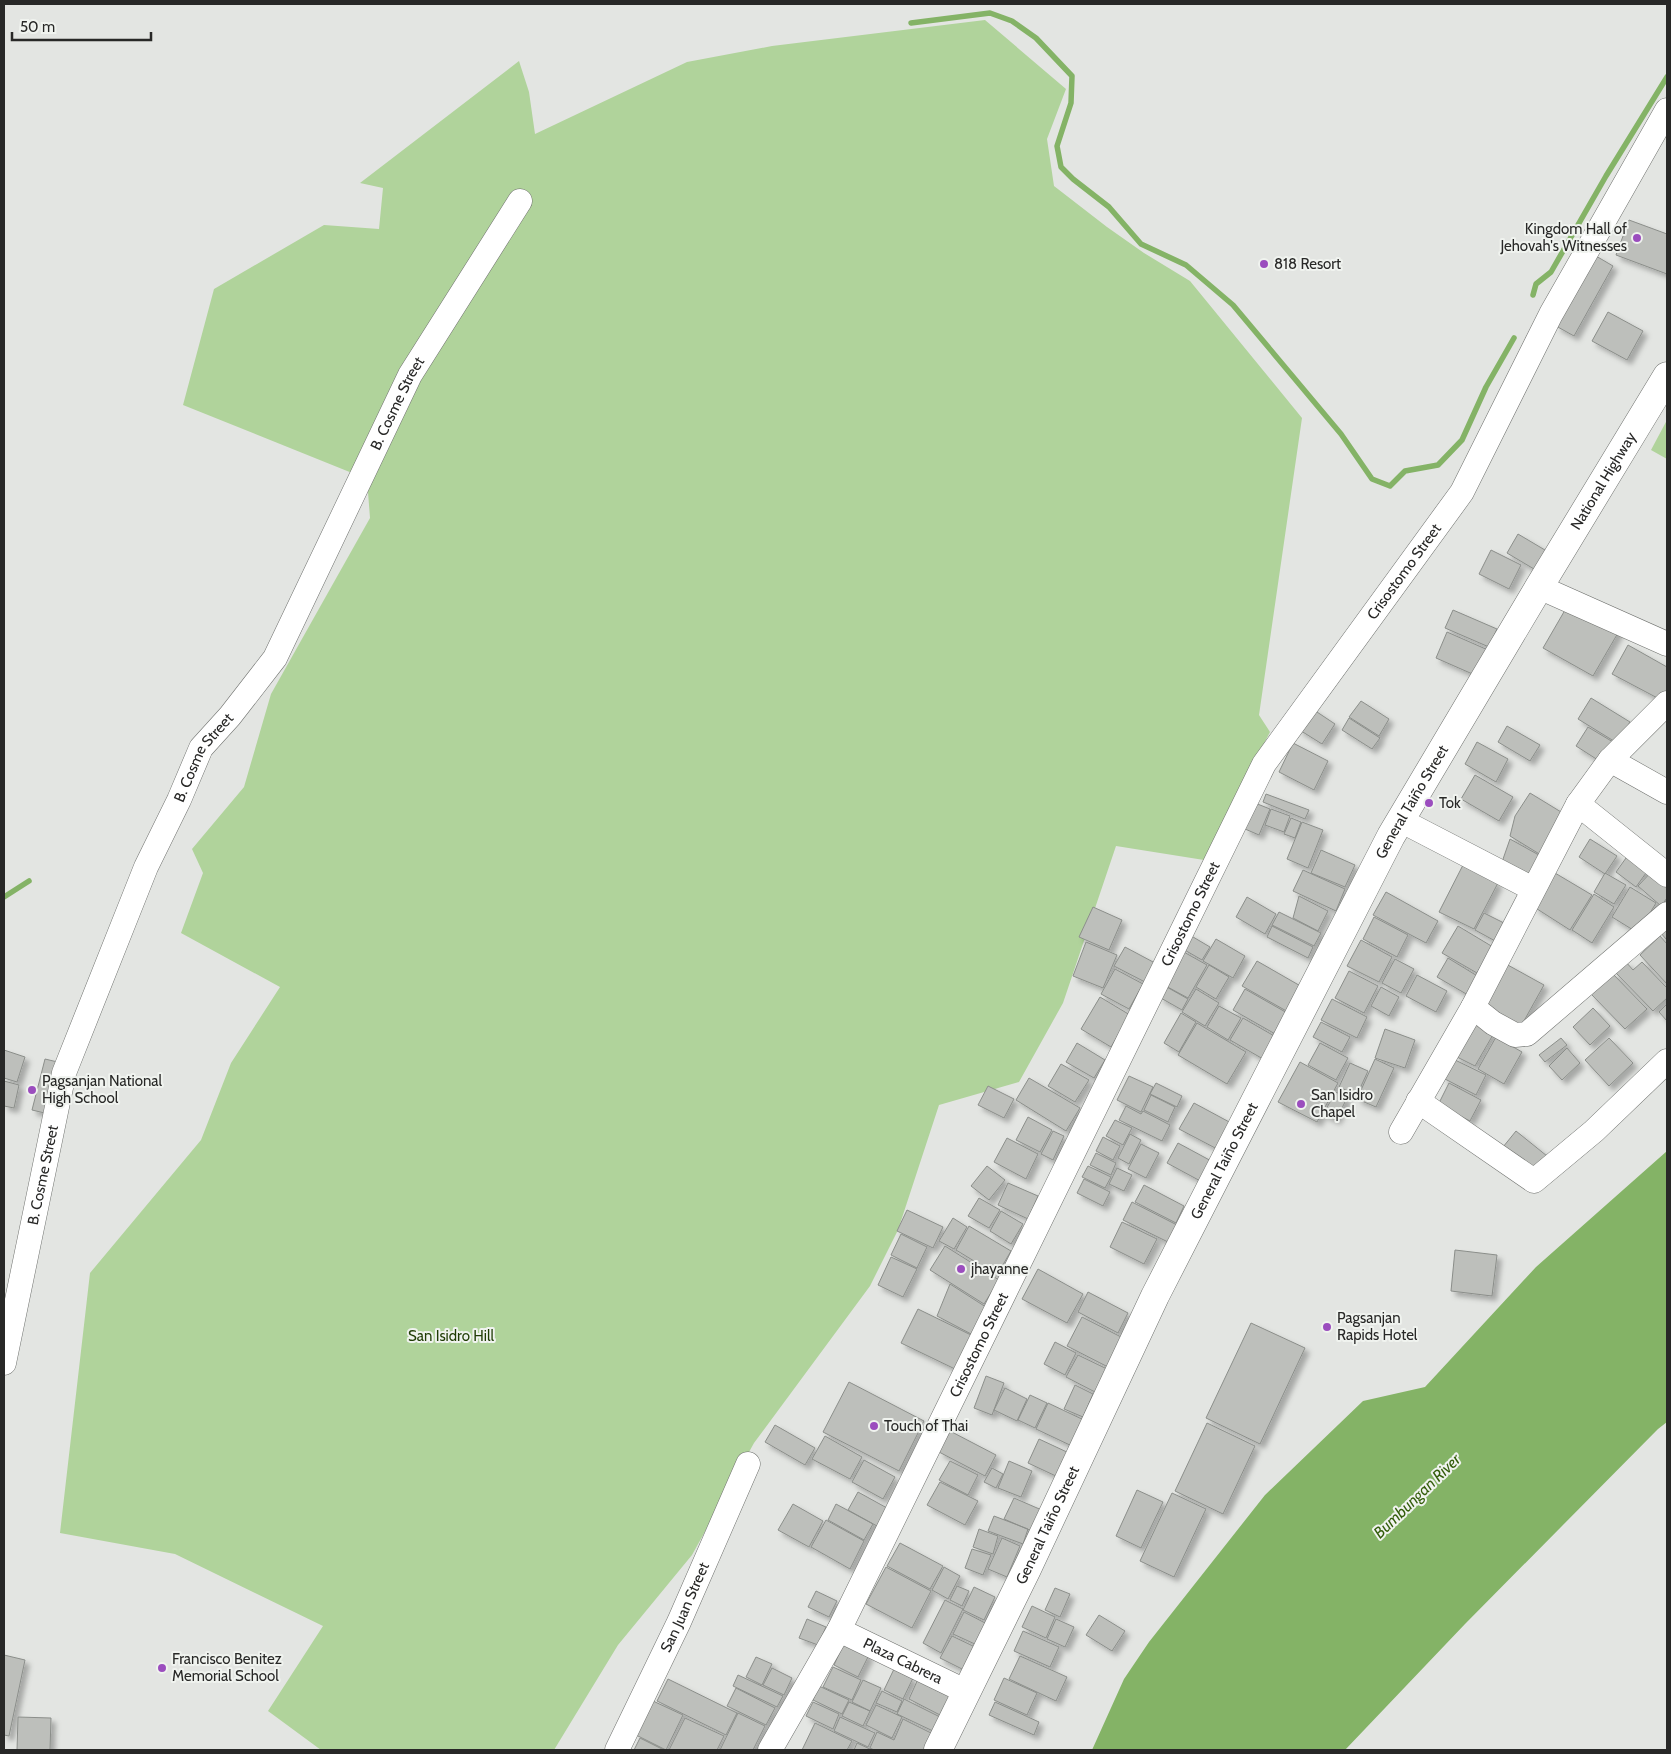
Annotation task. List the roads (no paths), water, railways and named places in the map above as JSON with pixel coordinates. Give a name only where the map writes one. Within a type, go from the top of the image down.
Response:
[{"type":"main road","name":"National Highway","points":[[1539,587],[1667,376]]},
{"type":"main road","name":"General Taiño Street","points":[[938,1750],[1027,1569],[1155,1296],[1400,820],[1539,587]]},
{"type":"street","name":"Crisostomo Street","points":[[770,1750],[839,1630],[1264,764],[1462,492],[1551,314],[1667,110]]},
{"type":"street","name":"B. Cosme Street","points":[[4,1363],[64,1074],[146,867],[179,800],[201,748],[230,716],[274,658],[410,375],[520,201]]},
{"type":"street","points":[[1539,587],[1667,644]]},
{"type":"street","points":[[1401,1132],[1473,1007],[1578,804],[1610,760],[1666,707]]},
{"type":"street","points":[[1610,760],[1667,792]]},
{"type":"street","points":[[1578,804],[1667,875]]},
{"type":"street","points":[[1400,820],[1533,889]]},
{"type":"street","points":[[1473,1007],[1493,1023],[1515,1035],[1527,1034],[1667,914]]},
{"type":"street","points":[[1418,1101],[1534,1181],[1594,1131],[1667,1061]]},
{"type":"street","name":"San Juan Street","points":[[617,1750],[679,1622],[748,1464]]},
{"type":"street","name":"Plaza Cabrera","points":[[839,1630],[967,1692]]},
{"type":"water","name":"Bumbungan River","points":[[1667,1151],[1667,1422],[1465,1624],[1345,1750],[1092,1750],[1124,1679],[1149,1642],[1265,1495],[1363,1401],[1425,1387],[1536,1267]]},
{"type":"waterway","points":[[911,23],[990,13],[1012,21],[1036,38],[1072,76],[1071,103],[1057,146],[1061,167],[1073,179],[1109,207],[1141,244],[1186,265],[1233,305],[1341,434],[1372,479],[1390,486],[1405,471],[1438,465],[1462,440],[1486,387],[1514,338]]},
{"type":"waterway","points":[[1533,295],[1536,284],[1551,272],[1606,176],[1667,77]]},
{"type":"waterway","points":[[4,897],[29,881]]},
{"type":"place","name":"Kingdom Hall of Jehovah's Witnesses","points":[[1637,238]]},
{"type":"place","name":"818 Resort","points":[[1264,264]]},
{"type":"place","name":"Tok","points":[[1429,803]]},
{"type":"place","name":"Pagsanjan National High School","points":[[32,1090]]},
{"type":"place","name":"San Isidro Chapel","points":[[1301,1104]]},
{"type":"place","name":"jhayanne","points":[[961,1269]]},
{"type":"place","name":"Pagsanjan Rapids Hotel","points":[[1327,1327]]},
{"type":"place","name":"Touch of Thai","points":[[874,1426]]},
{"type":"place","name":"Francisco Benitez Memorial School","points":[[162,1668]]},
{"type":"park label","name":"San Isidro Hill","points":[[451,1336]]}]
